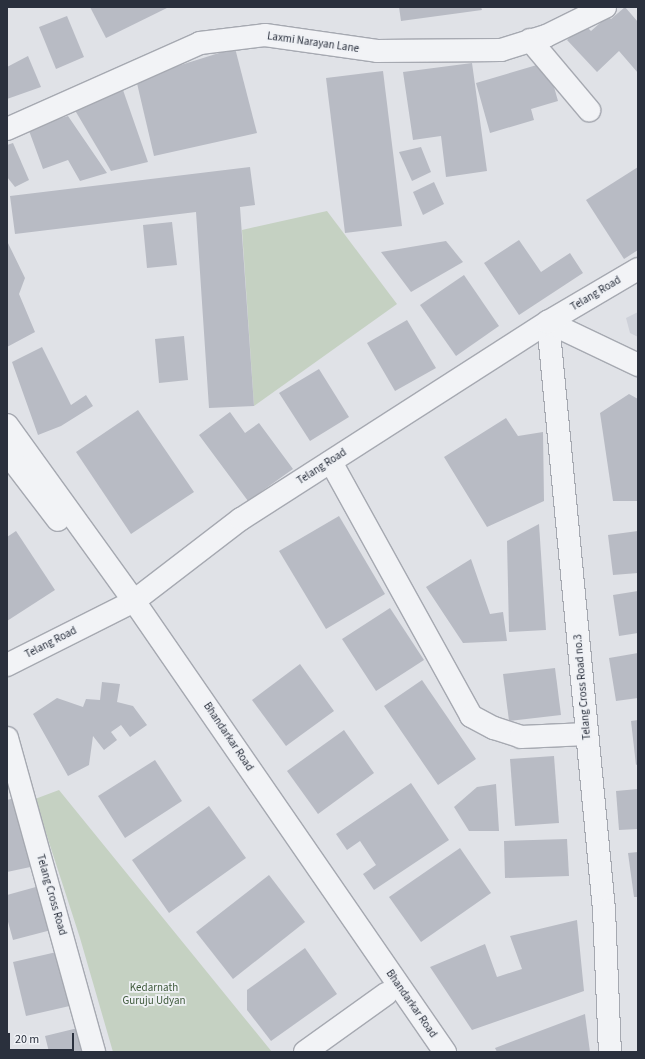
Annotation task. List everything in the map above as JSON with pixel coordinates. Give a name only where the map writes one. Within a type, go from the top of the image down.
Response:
[{"type":"street","name":"Laxmi Narayan Lane","points":[[7,129],[200,43],[265,35],[377,51],[501,50],[530,40],[605,7]]},
{"type":"street","points":[[530,40],[589,110]]},
{"type":"street","name":"Telang Road","points":[[7,665],[128,604],[241,519],[548,322],[638,269]]},
{"type":"street","points":[[548,322],[638,365]]},
{"type":"street","name":"Telang Cross Road no.3","points":[[548,322],[604,910],[610,1052]]},
{"type":"street","name":"Bhandarkar Road","points":[[7,425],[128,604],[386,994],[428,1052]]},
{"type":"street","name":"Bhandarkar Road","points":[[7,453],[128,604],[445,1052]]},
{"type":"street","points":[[331,462],[471,716],[494,728],[521,737],[587,734]]},
{"type":"street","name":"Telang Cross Road","points":[[7,738],[94,1052]]},
{"type":"street","points":[[305,1052],[386,994]]},
{"type":"shaded area","points":[[638,312],[638,337],[630,333],[626,318]]},
{"type":"green space","points":[[327,211],[397,304],[254,406],[242,230]]},
{"type":"green space","name":"Kedarnath Guruju Udyan","points":[[59,790],[272,1052],[113,1052],[80,938],[35,799]]},
{"type":"building","points":[[90,7],[169,7],[106,38]]},
{"type":"building","points":[[399,7],[481,7],[482,10],[401,21]]},
{"type":"building","points":[[625,7],[638,22],[638,73],[619,51],[597,72],[567,40],[584,24],[591,31],[608,16],[611,19]]},
{"type":"building","points":[[67,16],[84,57],[56,69],[39,27]]},
{"type":"building","points":[[235,48],[257,133],[154,156],[136,79]]},
{"type":"building","points":[[28,56],[41,87],[7,99],[7,67]]},
{"type":"building","points":[[547,62],[558,101],[531,109],[534,120],[490,133],[476,83]]},
{"type":"building","points":[[472,63],[487,171],[446,177],[441,136],[413,140],[403,72]]},
{"type":"building","points":[[383,71],[402,226],[345,233],[326,78]]},
{"type":"building","points":[[123,90],[148,162],[111,171],[73,107]]},
{"type":"building","points":[[68,116],[107,173],[80,181],[68,160],[43,169],[28,128]]},
{"type":"building","points":[[13,143],[29,180],[15,187],[7,177],[7,145]]},
{"type":"building","points":[[421,147],[431,172],[412,181],[399,152]]},
{"type":"building","points":[[250,167],[255,205],[240,207],[254,406],[209,408],[196,212],[15,234],[10,196]]},
{"type":"building","points":[[638,167],[638,250],[624,259],[586,200]]},
{"type":"building","points":[[434,182],[444,204],[423,215],[413,192]]},
{"type":"building","points":[[172,222],[177,265],[147,268],[143,225]]},
{"type":"building","points":[[519,240],[541,272],[570,253],[583,273],[519,315],[484,263]]},
{"type":"building","points":[[7,241],[25,278],[19,294],[35,332],[7,347]]},
{"type":"building","points":[[446,241],[463,262],[411,292],[381,252]]},
{"type":"building","points":[[464,275],[499,326],[456,356],[420,305]]},
{"type":"building","points":[[407,320],[436,368],[395,391],[367,343]]},
{"type":"building","points":[[184,336],[188,380],[159,383],[155,339]]},
{"type":"building","points":[[42,347],[71,405],[86,395],[93,406],[61,426],[38,435],[12,362]]},
{"type":"building","points":[[319,369],[349,417],[310,441],[279,393]]},
{"type":"building","points":[[629,394],[638,399],[638,501],[613,501],[600,413]]},
{"type":"building","points":[[138,410],[194,492],[131,534],[76,452]]},
{"type":"building","points":[[230,412],[245,433],[259,423],[293,469],[248,501],[199,435]]},
{"type":"building","points":[[506,418],[518,436],[543,432],[544,501],[487,527],[444,457]]},
{"type":"building","points":[[339,516],[385,594],[326,629],[279,551]]},
{"type":"building","points":[[539,524],[546,630],[509,632],[507,541]]},
{"type":"building","points":[[16,531],[55,590],[7,621],[7,537]]},
{"type":"building","points":[[638,531],[638,573],[613,575],[608,535]]},
{"type":"building","points":[[471,559],[490,614],[503,612],[507,641],[463,643],[426,587]]},
{"type":"building","points":[[638,591],[638,633],[619,636],[613,595]]},
{"type":"building","points":[[390,608],[424,660],[376,691],[342,639]]},
{"type":"building","points":[[638,653],[638,698],[616,701],[609,658]]},
{"type":"building","points":[[300,664],[334,711],[286,746],[252,700]]},
{"type":"building","points":[[555,668],[561,715],[509,721],[503,674]]},
{"type":"building","points":[[422,680],[476,759],[438,785],[384,706]]},
{"type":"building","points":[[102,682],[120,684],[117,702],[133,706],[147,725],[130,737],[121,725],[111,732],[117,740],[104,750],[93,736],[89,765],[68,776],[33,714],[57,698],[83,707],[86,699],[100,700]]},
{"type":"building","points":[[638,720],[638,764],[636,765],[631,721]]},
{"type":"building","points":[[344,730],[374,773],[318,814],[287,771]]},
{"type":"building","points":[[554,756],[559,823],[515,826],[510,759]]},
{"type":"building","points":[[155,760],[182,801],[125,838],[98,796]]},
{"type":"building","points":[[411,783],[449,840],[374,890],[363,874],[376,865],[360,841],[347,850],[336,834]]},
{"type":"building","points":[[496,784],[499,831],[469,831],[454,807],[477,787]]},
{"type":"building","points":[[638,789],[638,829],[619,830],[616,791]]},
{"type":"building","points":[[19,797],[35,866],[7,872],[7,800]]},
{"type":"building","points":[[209,806],[246,858],[169,913],[132,860]]},
{"type":"building","points":[[567,839],[569,876],[505,878],[504,841]]},
{"type":"building","points":[[460,848],[491,893],[421,942],[389,897]]},
{"type":"building","points":[[638,852],[638,897],[634,897],[628,853]]},
{"type":"building","points":[[269,875],[305,922],[233,979],[196,932]]},
{"type":"building","points":[[43,885],[55,929],[13,940],[7,918],[7,895]]},
{"type":"building","points":[[577,920],[584,991],[472,1030],[430,967],[485,944],[497,977],[522,969],[510,936]]},
{"type":"building","points":[[305,948],[337,994],[271,1041],[247,1010],[247,990]]},
{"type":"building","points":[[61,951],[74,1005],[26,1016],[13,962]]},
{"type":"building","points":[[585,1014],[590,1052],[497,1052],[495,1048]]},
{"type":"building","points":[[82,1027],[88,1052],[49,1052],[45,1036]]}]
